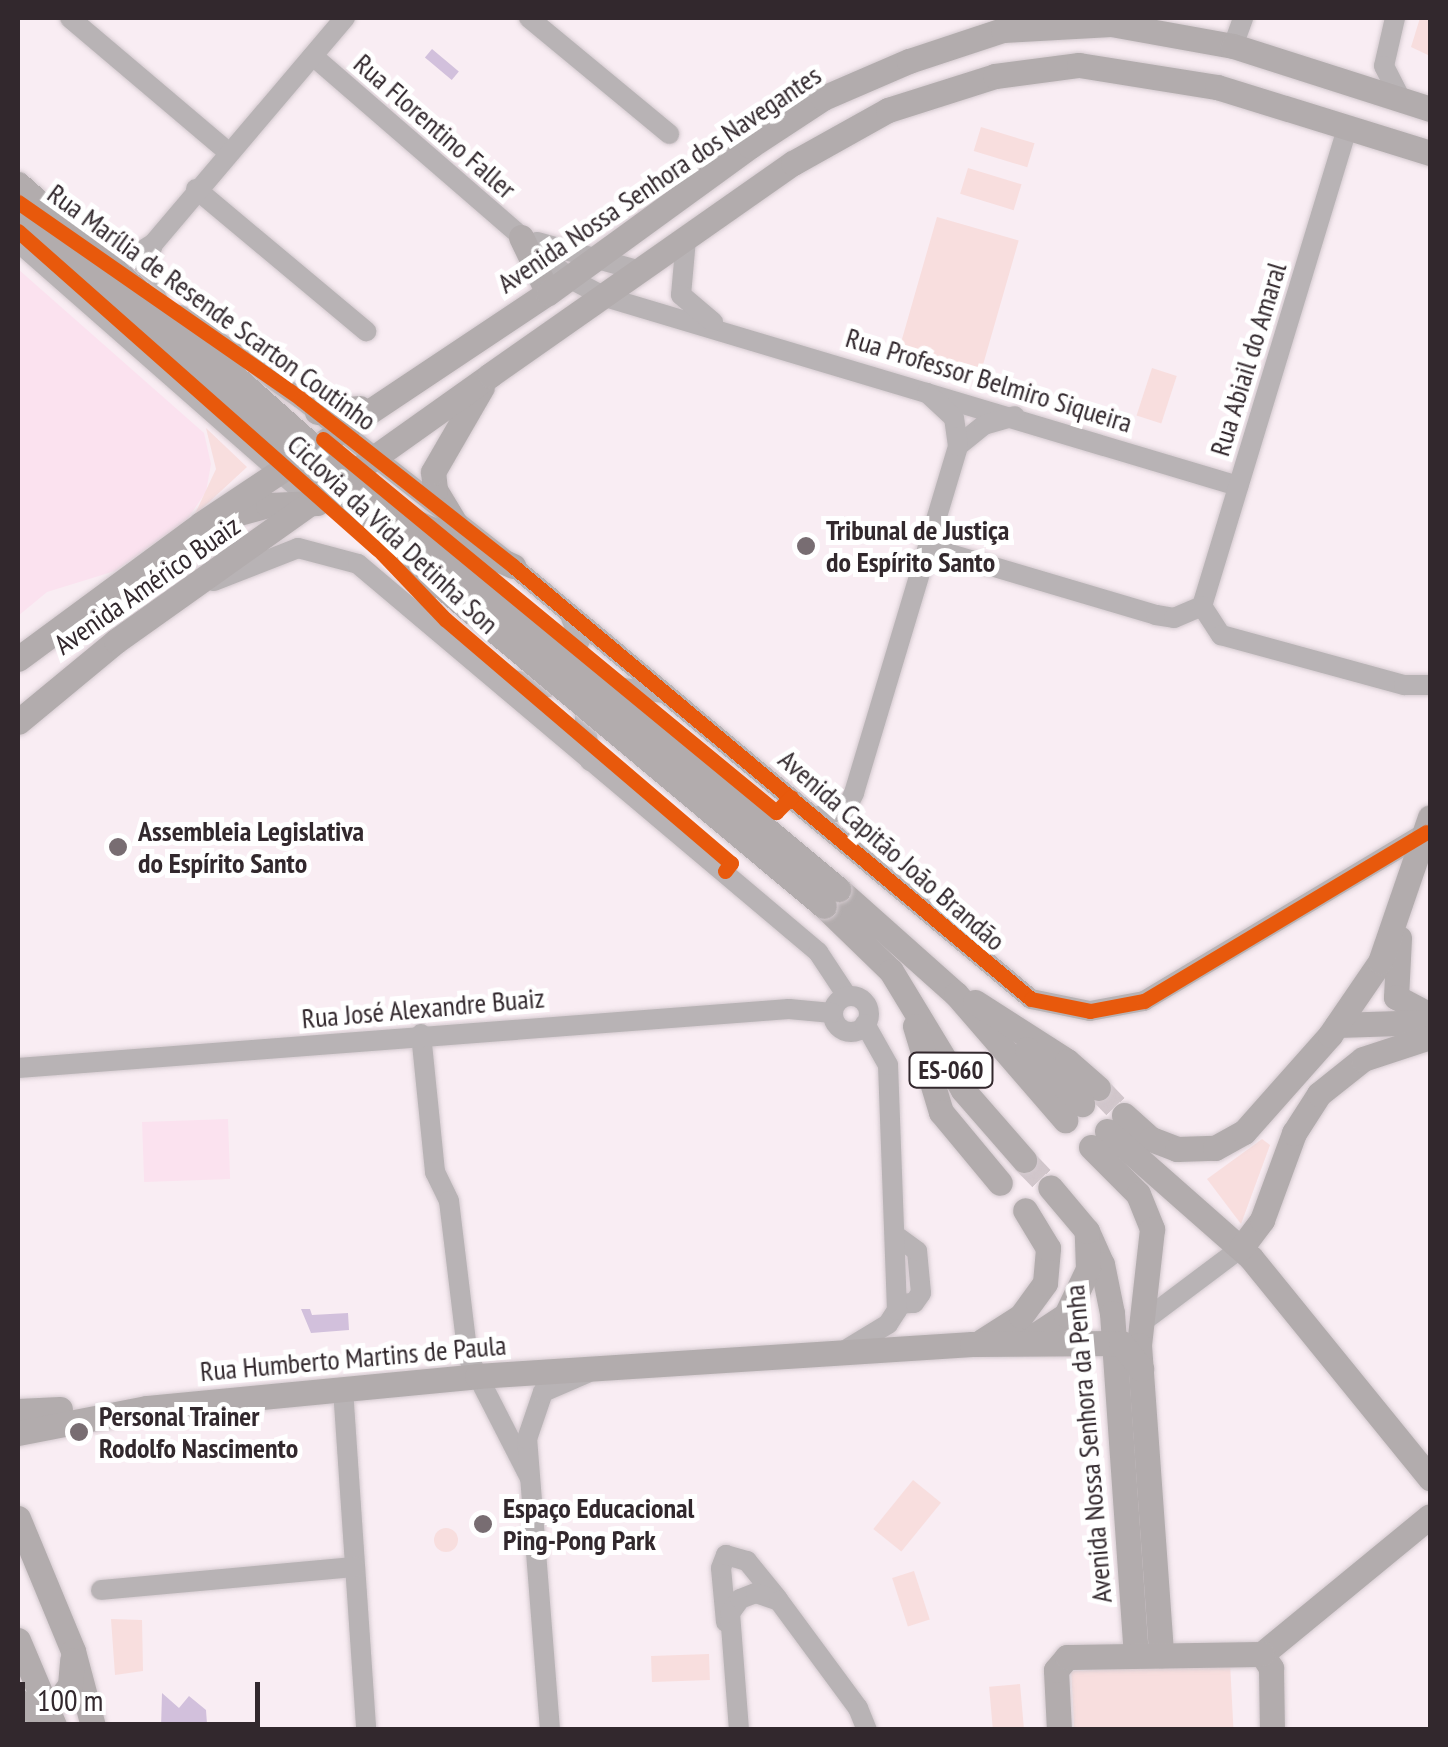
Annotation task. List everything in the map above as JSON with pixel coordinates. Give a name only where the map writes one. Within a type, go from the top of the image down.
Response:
[{"type":"main road","name":"Avenida Nossa Senhora dos Navegantes","points":[[201,524],[548,293],[823,98],[909,61],[1003,30],[1111,24],[1233,46],[1430,109]]},
{"type":"main road","points":[[316,503],[490,375],[792,164],[888,110],[994,76],[1079,65],[1144,71],[1430,154]]},
{"type":"main road","name":"ES-060","points":[[18,184],[399,523],[831,898],[890,971],[963,1090],[1024,1160]]},
{"type":"main road","name":"ES-060","points":[[18,215],[385,540],[831,898],[933,974],[1067,1060],[1081,1104],[933,974]]},
{"type":"main road","points":[[521,237],[548,293]]},
{"type":"main road","points":[[456,523],[435,490],[434,472],[490,375]]},
{"type":"main road","points":[[317,412],[344,414],[379,402]]},
{"type":"main road","name":"Avenida Américo Buaiz","points":[[18,722],[178,598],[316,503]]},
{"type":"main road","points":[[201,524],[268,505],[386,507],[513,566]]},
{"type":"main road","name":"Avenida Américo Buaiz","points":[[18,660],[201,524]]},
{"type":"main road","points":[[1107,1131],[1191,1151],[1226,1144],[1254,1122],[1337,1025],[1380,962],[1404,904],[1428,824]]},
{"type":"main road","points":[[1404,904],[1394,988],[1401,1005],[1430,1019]]},
{"type":"main road","points":[[890,971],[941,1112],[1000,1184]]},
{"type":"main road","points":[[1337,1025],[1430,1019]]},
{"type":"main road","points":[[1241,1248],[1262,1220],[1290,1144],[1319,1094],[1348,1068],[1430,1037]]},
{"type":"main road","points":[[1254,1122],[1268,1148],[1290,1144]]},
{"type":"main road","points":[[1107,1131],[1241,1248],[1430,1478]]},
{"type":"main road","name":"Avenida Nossa Senhora da Penha","points":[[1107,1131],[1149,1217],[1154,1260],[1141,1323],[1148,1655]]},
{"type":"main road","name":"Avenida Nossa Senhora da Penha","points":[[1050,1187],[1087,1231],[1106,1280],[1148,1655]]},
{"type":"main road","points":[[972,1344],[1010,1325],[1044,1283],[1048,1248],[1025,1210]]},
{"type":"main road","points":[[1023,1342],[1057,1324],[1080,1294],[1090,1256],[1087,1231]]},
{"type":"main road","points":[[1114,1342],[1131,1349],[1142,1370]]},
{"type":"main road","name":"Rua Humberto Martins de Paula","points":[[18,1433],[110,1412],[477,1376],[972,1344],[1114,1342]]},
{"type":"main road","points":[[18,1397],[45,1408]]},
{"type":"main road","name":"Rua Humberto Martins de Paula","points":[[18,1411],[45,1408],[110,1412]]},
{"type":"main road","points":[[18,1518],[73,1651],[94,1730]]},
{"type":"main road","points":[[1059,1730],[1060,1662],[1148,1655],[1262,1654],[1424,1521]]},
{"type":"main road","points":[[18,1640],[51,1717]]},
{"type":"main road","points":[[51,1717],[70,1685],[73,1651]]},
{"type":"main road","points":[[1262,1654],[1271,1668],[1272,1730]]},
{"type":"main road","points":[[18,1701],[51,1717]]},
{"type":"street","points":[[70,18],[227,151]]},
{"type":"street","points":[[529,18],[669,134]]},
{"type":"street","points":[[1233,46],[1244,18]]},
{"type":"street","points":[[1396,18],[1384,66],[1401,100]]},
{"type":"street","points":[[101,260],[120,266],[153,244],[227,151],[342,19]]},
{"type":"street","name":"Rua Florentino Faller","points":[[313,56],[569,278],[605,297]]},
{"type":"street","name":"Rua Abiail do Amaral","points":[[1202,606],[1346,129]]},
{"type":"street","points":[[196,189],[366,331]]},
{"type":"street","name":"Rua Marília de Resende Scarton Coutinho","points":[[18,202],[317,412],[374,458]]},
{"type":"street","name":"Rua Florentino Faller","points":[[521,237],[591,261],[640,271]]},
{"type":"street","name":"Rua Professor Belmiro Siqueira","points":[[686,240],[681,295],[723,330]]},
{"type":"street","points":[[18,242],[316,503]]},
{"type":"street","points":[[153,244],[144,275],[158,300]]},
{"type":"street","name":"Rua Professor Belmiro Siqueira","points":[[605,297],[1017,415],[1238,486]]},
{"type":"street","points":[[816,817],[846,809],[854,793],[958,446],[954,418],[920,387]]},
{"type":"street","points":[[958,446],[984,425],[1017,415]]},
{"type":"street","name":"Avenida Capitão João Brandão","points":[[374,458],[513,566],[1031,1000],[1078,1011],[1127,1006],[1164,991],[1428,824]]},
{"type":"street","points":[[178,598],[270,555],[298,548],[337,554],[358,564],[818,952],[847,996],[868,1007],[866,1024],[888,1066],[899,1238],[898,1304],[888,1324],[839,1354]]},
{"type":"street","points":[[930,548],[1174,618],[1202,606],[1221,635],[1404,685],[1430,685]]},
{"type":"street","points":[[553,730],[578,661],[580,640],[570,615]]},
{"type":"street","points":[[488,673],[548,687],[578,661]]},
{"type":"street","points":[[590,761],[584,718],[602,698],[623,688],[660,693]]},
{"type":"street","points":[[832,1013],[847,996]]},
{"type":"street","name":"Rua José Alexandre Buaiz","points":[[18,1068],[421,1034],[788,1009],[832,1013],[844,1031],[866,1024]]},
{"type":"street","points":[[421,1034],[435,1172],[450,1201],[463,1336],[477,1376],[529,1476]]},
{"type":"street","points":[[1141,1323],[1241,1248]]},
{"type":"street","points":[[550,1730],[528,1439],[543,1392],[602,1366]]},
{"type":"street","points":[[343,1389],[366,1730]]},
{"type":"street","points":[[739,1730],[721,1568],[726,1554],[748,1561],[858,1708],[867,1730]]},
{"type":"street","points":[[101,1590],[355,1567]]},
{"type":"street","points":[[730,1642],[730,1614],[740,1599],[756,1593],[779,1601]]},
{"type":"street","points":[[18,1714],[32,1730]]},
{"type":"shaded area","points":[[1420,18],[1430,18],[1430,56],[1411,47]]},
{"type":"shaded area","points":[[432,49],[459,71],[452,80],[425,57]]},
{"type":"shaded area","points":[[981,127],[1035,143],[1027,167],[974,151]]},
{"type":"shaded area","points":[[968,168],[1022,184],[1014,210],[960,194]]},
{"type":"shaded area","points":[[937,217],[1019,240],[981,373],[899,350]]},
{"type":"shaded area","points":[[18,269],[204,433],[211,464],[206,492],[186,521],[115,571],[47,592],[18,616]]},
{"type":"shaded area","points":[[1152,368],[1177,376],[1161,424],[1137,416]]},
{"type":"shaded area","points":[[206,428],[247,467],[194,516],[216,469]]},
{"type":"shaded area","points":[[228,1119],[230,1179],[144,1182],[142,1122]]},
{"type":"shaded area","points":[[1262,1139],[1270,1145],[1241,1224],[1207,1179]]},
{"type":"shaded area","points":[[301,1309],[310,1309],[312,1315],[348,1313],[349,1330],[311,1333]]},
{"type":"shaded area","points":[[913,1480],[941,1503],[901,1552],[873,1529]]},
{"type":"shaded area","points":[[446,1528],[458,1540],[446,1552],[434,1540]]},
{"type":"shaded area","points":[[914,1571],[930,1620],[908,1627],[892,1578]]},
{"type":"shaded area","points":[[111,1619],[142,1620],[143,1671],[115,1675]]},
{"type":"shaded area","points":[[709,1654],[710,1680],[652,1682],[651,1656]]},
{"type":"shaded area","points":[[1230,1663],[1233,1729],[1074,1730],[1071,1671]]},
{"type":"shaded area","points":[[1020,1684],[1024,1729],[993,1730],[989,1687]]},
{"type":"shaded area","points":[[162,1693],[179,1708],[189,1696],[206,1710],[207,1724],[161,1728]]},
{"type":"tunnel","points":[[1098,1088],[1124,1115]]},
{"type":"tunnel","points":[[1024,1160],[1050,1187]]},
{"type":"cycle path","points":[[18,202],[301,399],[513,566],[1031,999],[1090,1011],[1144,1001],[1426,832]]},
{"type":"cycle path","name":"Ciclovia da Vida Detinha Son","points":[[18,231],[378,549],[445,619],[731,863],[725,871]]},
{"type":"cycle path","name":"Ciclovia da Vida Detinha Son","points":[[323,439],[776,812],[791,797]]},
{"type":"place","name":"Tribunal de Justiça do Espírito Santo","points":[[806,546]]},
{"type":"place","name":"Assembleia Legislativa do Espírito Santo","points":[[118,847]]},
{"type":"place","name":"Personal Trainer Rodolfo Nascimento","points":[[79,1432]]},
{"type":"place","name":"Espaço Educacional Ping-Pong Park","points":[[483,1524]]}]
